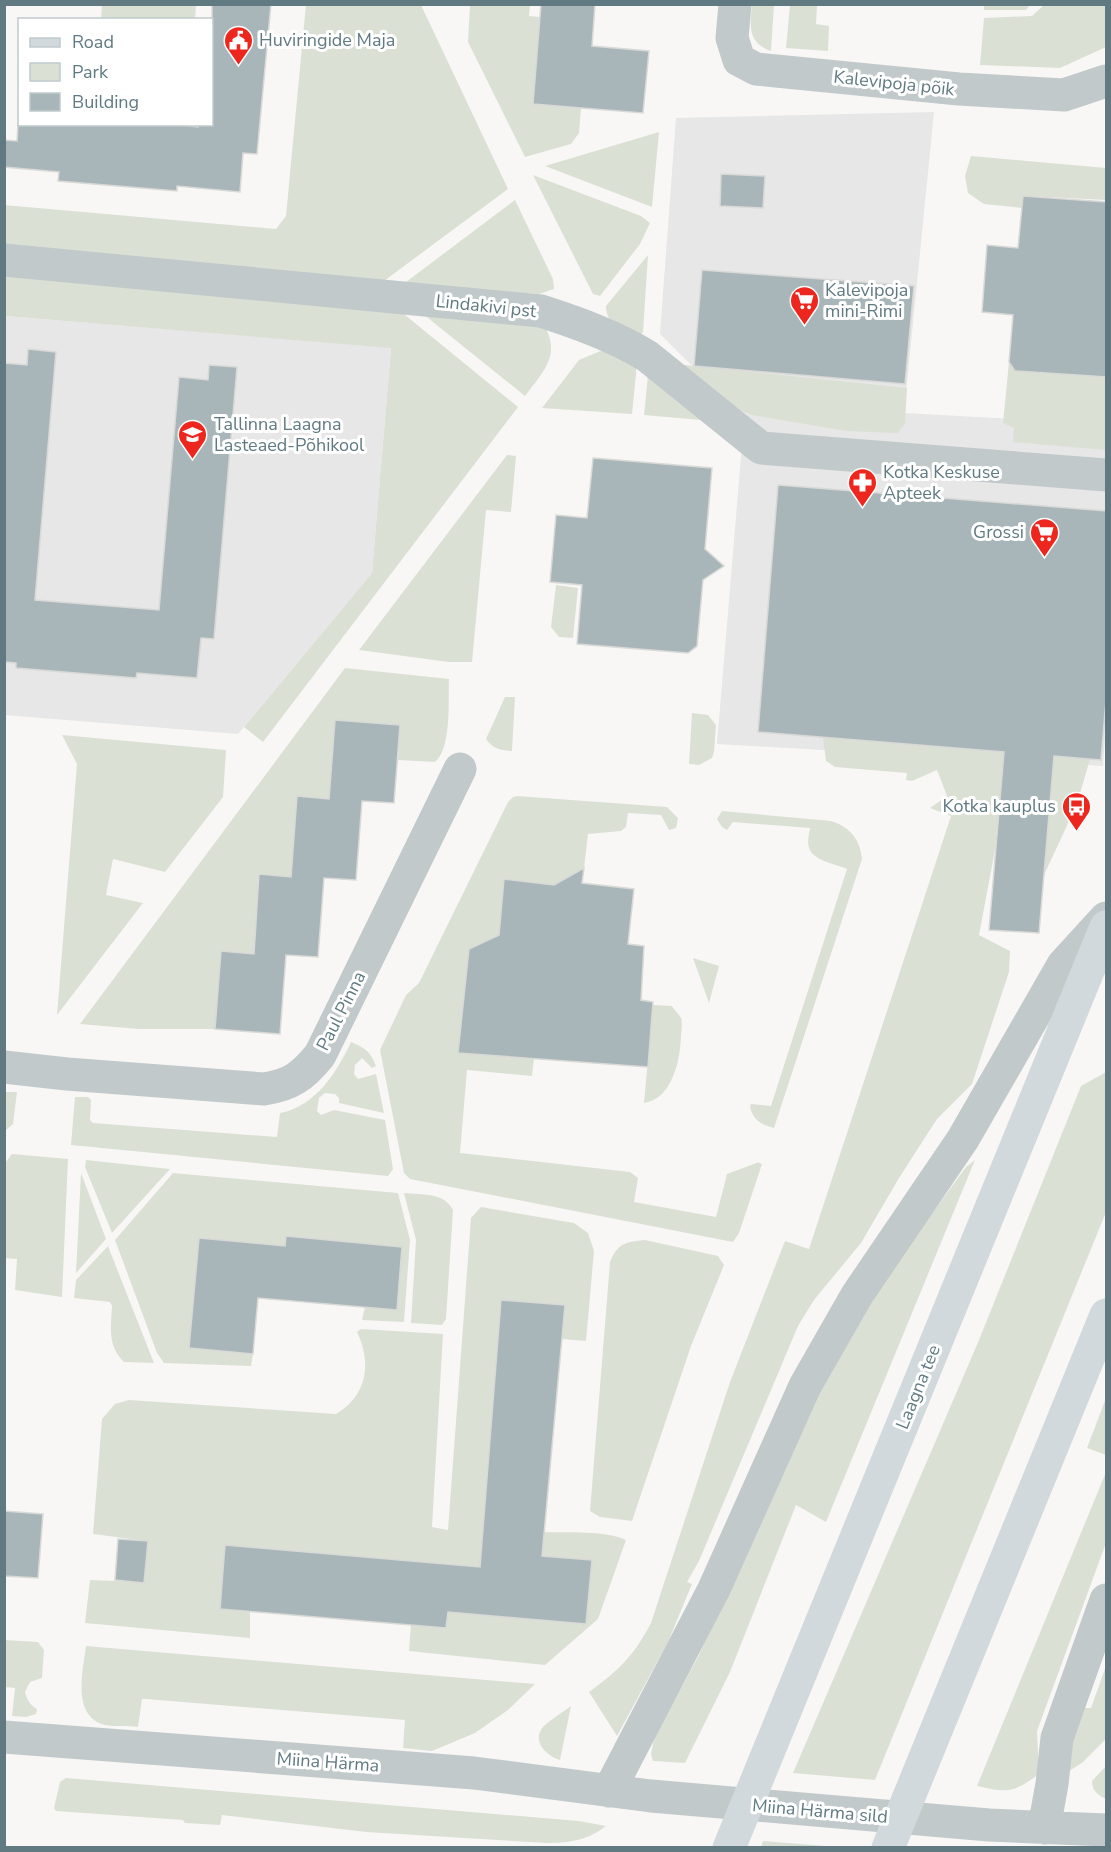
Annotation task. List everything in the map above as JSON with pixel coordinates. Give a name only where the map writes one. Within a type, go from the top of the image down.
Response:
[{"type":"main road","name":"Laagna tee","points":[[729,1848],[1107,927]]},
{"type":"main road","points":[[888,1848],[1107,1315]]},
{"type":"street","name":"Kalevipoja põik","points":[[735,4],[732,38],[739,60],[756,69],[959,89],[1064,95],[1107,81]]},
{"type":"street","name":"Lindakivi pst","points":[[4,260],[542,311],[586,326],[648,356],[761,448],[1107,475]]},
{"type":"street","name":"Paul Pinna","points":[[4,1067],[264,1089],[283,1086],[302,1075],[320,1055],[460,770]]},
{"type":"street","points":[[609,1791],[714,1589],[811,1376],[857,1295],[963,1139],[1063,965],[1107,918]]},
{"type":"street","points":[[1107,1600],[1057,1738],[1044,1828],[1107,1830]]},
{"type":"street","name":"Miina Härma","points":[[4,1737],[474,1773],[651,1796]]},
{"type":"street","name":"Miina Härma sild","points":[[651,1796],[1044,1828]]},
{"type":"shaded area","points":[[934,112],[904,413],[1106,424],[1106,725],[1103,766],[717,744],[742,445],[730,404],[660,334],[676,118]]},
{"type":"shaded area","name":"Tallinna Laagna Lasteaed-Põhikool","points":[[4,316],[391,347],[372,573],[238,734],[5,715]]},
{"type":"green space","points":[[102,4],[196,5],[195,18],[101,18]]},
{"type":"green space","points":[[306,4],[421,5],[508,189],[384,281],[5,247],[4,205],[276,229],[286,216]]},
{"type":"green space","points":[[984,4],[1030,5],[1026,10],[984,10]]},
{"type":"green space","points":[[470,5],[530,5],[529,16],[540,17],[533,104],[581,108],[579,133],[571,144],[525,157],[468,42]]},
{"type":"green space","points":[[752,5],[774,5],[771,51],[763,48],[754,38],[751,26]]},
{"type":"green space","points":[[790,5],[817,5],[816,24],[829,26],[828,51],[786,48]]},
{"type":"green space","points":[[1044,5],[1106,5],[1106,47],[1060,68],[980,65],[984,18],[1032,16]]},
{"type":"green space","points":[[659,132],[652,207],[545,166]]},
{"type":"green space","points":[[971,156],[1106,168],[1106,200],[1028,196],[1022,208],[984,204],[968,193],[965,176]]},
{"type":"green space","points":[[533,175],[641,216],[650,223],[640,244],[600,296],[593,294]]},
{"type":"green space","points":[[515,200],[553,279],[554,289],[539,294],[402,285]]},
{"type":"green space","points":[[648,255],[643,332],[638,338],[612,322],[606,306]]},
{"type":"green space","points":[[4,272],[394,306],[518,407],[263,742],[244,727],[372,573],[391,348],[5,316]]},
{"type":"green space","points":[[418,310],[545,327],[551,347],[547,364],[525,396]]},
{"type":"green space","points":[[603,350],[637,364],[632,414],[542,408],[579,360]]},
{"type":"green space","points":[[1009,362],[1015,371],[1106,377],[1106,450],[1013,442],[1014,428],[1003,423]]},
{"type":"green space","points":[[676,364],[907,388],[905,424],[898,433],[847,431],[752,415],[735,408]]},
{"type":"green space","points":[[648,375],[712,421],[644,415]]},
{"type":"green space","points":[[507,455],[516,456],[511,512],[486,510],[472,662],[449,662],[359,650]]},
{"type":"green space","points":[[556,585],[578,588],[573,638],[559,637],[551,627]]},
{"type":"green space","points":[[345,668],[449,679],[447,735],[435,762],[398,760],[400,725],[335,720],[329,799],[297,796],[291,877],[259,875],[254,954],[221,951],[215,1029],[139,1029],[80,1024]]},
{"type":"green space","points":[[505,697],[515,697],[512,751],[497,748],[486,739]]},
{"type":"green space","points":[[692,713],[708,715],[716,725],[712,758],[699,765],[689,764]]},
{"type":"green space","points":[[62,735],[226,750],[223,797],[165,872],[113,859],[106,895],[143,903],[57,1015],[77,764]]},
{"type":"green space","points":[[823,737],[1004,752],[995,850],[979,935],[1010,951],[1009,972],[972,1084],[937,1119],[861,1243],[814,1300],[798,1326],[699,1561],[687,1582],[692,1584],[668,1642],[617,1736],[589,1692],[624,1662],[638,1645],[651,1623],[730,1382],[785,1241],[809,1249],[951,816],[930,808],[947,796],[937,770],[912,781],[906,780],[907,773],[835,767],[826,761]]},
{"type":"green space","points":[[1054,756],[1090,759],[1077,804],[1044,875]]},
{"type":"green space","points":[[517,796],[667,807],[678,818],[676,828],[669,830],[661,815],[628,813],[626,827],[621,831],[588,834],[584,868],[554,885],[504,880],[499,935],[469,949],[458,1052],[534,1058],[532,1076],[467,1070],[460,1153],[630,1172],[638,1178],[634,1202],[716,1217],[727,1174],[759,1162],[762,1164],[739,1233],[733,1242],[410,1179],[404,1173],[380,1050],[406,995],[419,983],[508,802]]},
{"type":"green space","points":[[722,811],[831,821],[849,830],[861,852],[862,859],[774,1128],[759,1121],[753,1115],[750,1107],[751,1104],[771,1106],[847,869],[820,859],[811,852],[808,843],[810,828],[733,822],[727,830],[717,819]]},
{"type":"green space","points":[[693,958],[719,966],[709,1003]]},
{"type":"green space","points":[[653,1005],[672,1006],[680,1016],[682,1025],[680,1047],[673,1078],[668,1087],[654,1100],[644,1103]]},
{"type":"green space","points":[[351,1042],[367,1051],[374,1061],[376,1066],[372,1068],[362,1058],[355,1065],[354,1074],[358,1079],[376,1074],[384,1113],[339,1103],[339,1098],[335,1094],[325,1093],[319,1098],[317,1111],[321,1115],[334,1110],[385,1120],[393,1169],[388,1176],[71,1145],[75,1097],[88,1097],[91,1100],[90,1120],[93,1123],[277,1137],[280,1113],[304,1103],[324,1086],[339,1065]]},
{"type":"green space","points":[[1106,1072],[1106,1212],[875,1780],[793,1773],[979,1340],[1081,1086]]},
{"type":"green space","points":[[5,1092],[17,1092],[13,1124],[5,1131]]},
{"type":"green space","points":[[12,1154],[68,1159],[62,1297],[15,1290],[17,1259],[4,1258],[5,1163]]},
{"type":"green space","points":[[86,1160],[170,1169],[112,1233],[85,1167]]},
{"type":"green space","points":[[975,1160],[826,1522],[796,1505],[730,1672],[685,1763],[653,1761],[651,1755],[654,1738],[699,1655],[834,1355],[858,1314],[966,1167]]},
{"type":"green space","points":[[81,1173],[106,1239],[76,1273]]},
{"type":"green space","points":[[173,1173],[398,1193],[410,1240],[404,1322],[362,1320],[365,1307],[397,1309],[402,1247],[286,1236],[285,1246],[199,1239],[189,1348],[253,1354],[251,1366],[164,1363],[157,1353],[115,1240]]},
{"type":"green space","points":[[404,1193],[438,1197],[449,1204],[453,1210],[446,1319],[442,1325],[411,1323],[416,1240]]},
{"type":"green space","points":[[481,1207],[574,1223],[588,1233],[594,1251],[586,1341],[562,1339],[565,1305],[501,1300],[479,1583],[225,1546],[220,1609],[250,1612],[250,1638],[85,1623],[90,1580],[144,1582],[147,1541],[93,1534],[102,1419],[115,1404],[129,1400],[336,1414],[354,1398],[364,1378],[364,1355],[357,1332],[361,1329],[443,1334],[432,1527],[448,1530],[471,1218]]},
{"type":"green space","points":[[645,1240],[718,1256],[724,1265],[691,1346],[632,1521],[600,1517],[590,1511],[610,1262],[619,1247]]},
{"type":"green space","points":[[108,1246],[154,1363],[124,1362],[119,1356],[112,1343],[112,1306],[110,1302],[74,1298],[76,1280]]},
{"type":"green space","points":[[1106,1398],[1106,1455],[1087,1448]]},
{"type":"green space","points":[[1106,1472],[1106,1543],[1037,1731],[1039,1774],[1023,1785],[1010,1790],[977,1786]]},
{"type":"green space","points":[[544,1532],[597,1533],[626,1540],[598,1619],[545,1665],[409,1651],[411,1625],[448,1612],[586,1623],[592,1560],[541,1556]]},
{"type":"green space","points":[[4,1640],[38,1642],[44,1650],[42,1678],[30,1682],[25,1692],[29,1702],[37,1709],[36,1714],[26,1717],[12,1716],[15,1688],[5,1687]]},
{"type":"green space","points":[[86,1646],[535,1684],[508,1710],[475,1733],[432,1751],[403,1748],[405,1720],[146,1699],[142,1699],[138,1727],[109,1726],[94,1720],[83,1703],[82,1680]]},
{"type":"green space","points":[[1106,1666],[1106,1739],[1082,1763],[1069,1771],[1070,1746],[1083,1708],[1091,1708]]},
{"type":"green space","points":[[571,1706],[560,1760],[542,1748],[540,1733],[546,1724]]},
{"type":"green space","points":[[1106,1766],[1106,1799],[1096,1792],[1092,1781]]},
{"type":"green space","points":[[66,1778],[579,1821],[606,1826],[578,1840],[547,1843],[366,1832],[222,1815],[220,1825],[185,1823],[183,1820],[56,1811],[54,1808],[60,1782]]},
{"type":"green space","points":[[763,1841],[839,1847],[761,1847]]},
{"type":"building","name":"Huviringide Maja","points":[[212,4],[271,4],[257,154],[243,153],[240,192],[177,186],[177,191],[58,181],[59,172],[4,167],[4,140],[17,141],[18,124],[18,126],[213,126]]},
{"type":"building","points":[[541,4],[595,4],[592,46],[649,51],[643,113],[533,104]]},
{"type":"building","points":[[721,174],[765,176],[763,208],[720,206]]},
{"type":"building","points":[[1023,196],[1107,202],[1107,377],[1015,371],[1009,362],[1013,315],[982,312],[987,245],[1018,248]]},
{"type":"building","name":"Kalevipoja mini-Rimi","points":[[702,270],[914,286],[905,384],[694,366]]},
{"type":"building","points":[[28,349],[56,352],[35,600],[159,610],[179,377],[208,380],[209,365],[237,367],[214,639],[201,638],[197,678],[137,673],[136,678],[16,668],[16,663],[4,662],[4,363],[27,365]]},
{"type":"building","points":[[593,458],[712,468],[705,549],[724,566],[703,580],[697,646],[688,653],[577,644],[582,585],[550,582],[556,515],[587,518]]},
{"type":"building","points":[[778,485],[1107,511],[1107,688],[1101,760],[1054,756],[1039,933],[989,930],[1004,752],[758,732]]},
{"type":"building","points":[[335,720],[400,725],[394,803],[362,801],[356,880],[324,878],[318,957],[286,955],[280,1034],[215,1029],[221,951],[254,954],[259,874],[291,877],[297,796],[329,799]]},
{"type":"building","points":[[584,868],[582,883],[634,889],[628,944],[644,946],[641,1000],[653,1002],[648,1067],[458,1053],[469,949],[499,935],[504,879],[554,885]]},
{"type":"building","points":[[286,1236],[402,1247],[397,1310],[258,1298],[253,1354],[189,1348],[199,1238],[285,1246]]},
{"type":"building","points":[[501,1300],[565,1305],[542,1556],[592,1560],[586,1624],[448,1612],[446,1628],[220,1609],[225,1545],[480,1567]]},
{"type":"building","points":[[4,1511],[43,1514],[38,1578],[4,1576]]},
{"type":"building","points":[[118,1539],[148,1541],[144,1583],[115,1580]]},
{"type":"place","name":"Huviringide Maja","points":[[238,66]]},
{"type":"place","name":"Kalevipoja mini-Rimi","points":[[804,326]]},
{"type":"place","name":"Tallinna Laagna Lasteaed-Põhikool","points":[[193,460]]},
{"type":"place","name":"Kotka Keskuse Apteek","points":[[862,508]]},
{"type":"place","name":"Grossi","points":[[1045,558]]},
{"type":"place","name":"Kotka kauplus","points":[[1077,832]]}]
